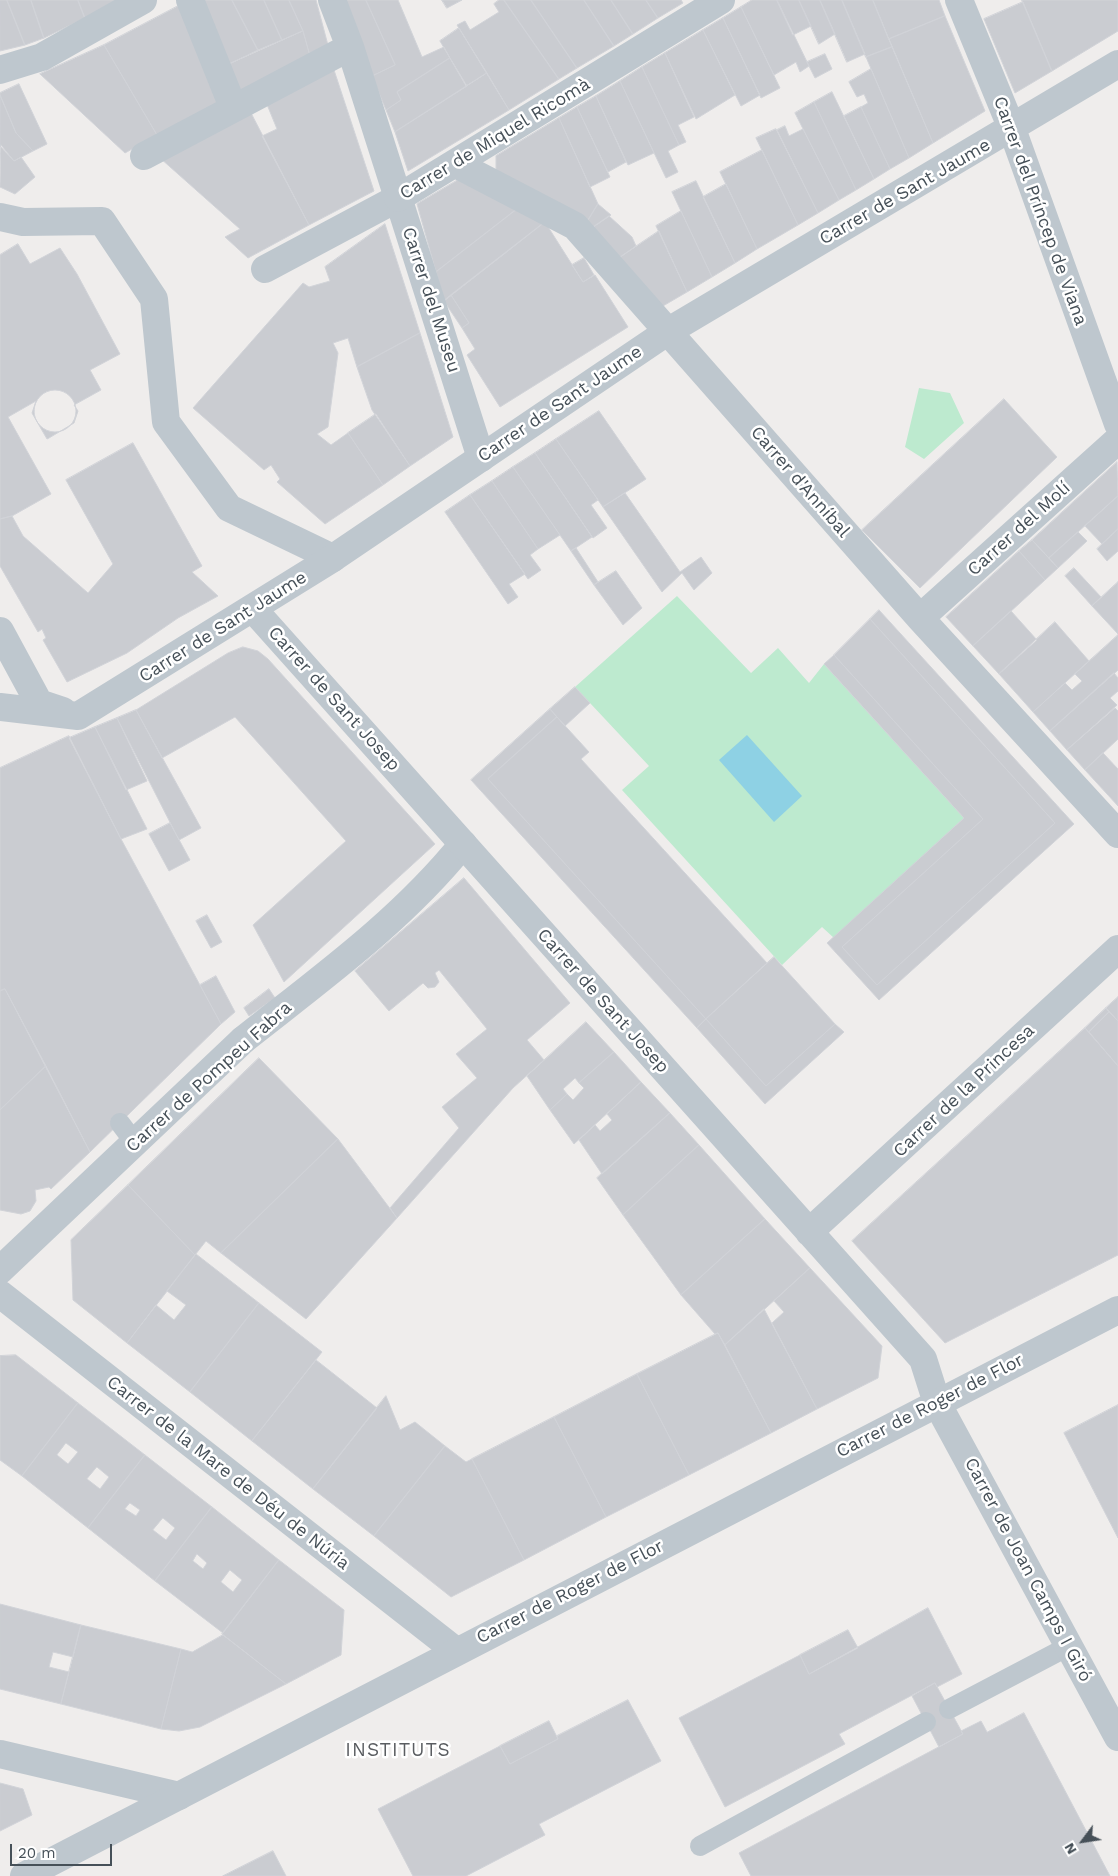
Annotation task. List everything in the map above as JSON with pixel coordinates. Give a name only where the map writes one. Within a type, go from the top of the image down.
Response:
[{"type":"street","points":[[17,72],[143,0]]},
{"type":"street","points":[[190,0],[233,107]]},
{"type":"street","name":"Carrer del Museu","points":[[332,0],[350,47],[481,458]]},
{"type":"street","name":"Carrer de Miquel Ricomà","points":[[265,270],[398,198],[456,164],[721,0]]},
{"type":"street","name":"Carrer del Príncep de Viana","points":[[959,0],[1012,129],[1118,424]]},
{"type":"street","points":[[144,156],[233,107],[350,47]]},
{"type":"street","name":"Carrer de Sant Jaume","points":[[78,716],[253,610],[333,558],[668,332],[1012,129],[1118,64]]},
{"type":"street","name":"Carrer d'Anníbal","points":[[456,164],[575,226],[920,618],[1118,834]]},
{"type":"street","points":[[0,239],[11,220],[102,220],[154,299],[166,422],[228,508],[333,558]]},
{"type":"street","name":"Carrer del Molí","points":[[920,618],[1118,440]]},
{"type":"street","name":"Carrer de Sant Josep","points":[[253,610],[923,1359],[937,1403]]},
{"type":"street","points":[[0,631],[39,703],[78,716]]},
{"type":"street","points":[[0,707],[78,716]]},
{"type":"street","name":"Carrer de Pompeu Fabra","points":[[0,1270],[128,1133],[394,918],[428,885],[463,844]]},
{"type":"street","name":"Carrer de la Princesa","points":[[809,1232],[1118,949]]},
{"type":"street","name":"Carrer de la Mare de Déu de Núria","points":[[0,1294],[456,1651]]},
{"type":"street","name":"Carrer de Roger de Flor","points":[[24,1876],[1118,1310]]},
{"type":"street","name":"Carrer de Joan Camps I Giró","points":[[937,1403],[1118,1737]]},
{"type":"street","points":[[0,1754],[179,1796]]},
{"type":"lane","points":[[950,1709],[1069,1646]]},
{"type":"lane","points":[[700,1846],[926,1722]]},
{"type":"green space","points":[[919,388],[950,393],[964,423],[924,459],[905,447]]},
{"type":"green space","points":[[677,596],[751,673],[778,648],[809,683],[824,664],[964,818],[834,938],[822,927],[782,965],[622,790],[649,766],[575,687]]},
{"type":"water","points":[[747,735],[802,796],[774,822],[719,760]]},
{"type":"building","points":[[0,0],[7,0],[25,45],[0,51]]},
{"type":"building","points":[[7,0],[31,0],[44,38],[25,45]]},
{"type":"building","points":[[31,0],[78,0],[85,18],[44,38]]},
{"type":"building","points":[[78,0],[119,0],[85,18]]},
{"type":"building","points":[[201,0],[232,0],[258,50],[227,65]]},
{"type":"building","points":[[232,0],[264,0],[282,40],[258,50]]},
{"type":"building","points":[[264,0],[289,0],[303,31],[282,40]]},
{"type":"building","points":[[289,0],[316,0],[329,49],[310,56],[303,31]]},
{"type":"building","points":[[341,0],[366,0],[395,65],[372,76]]},
{"type":"building","points":[[366,0],[398,0],[422,57],[444,47],[450,58],[397,92],[401,100],[386,110],[372,76],[395,65]]},
{"type":"building","points":[[442,0],[462,0],[447,8]]},
{"type":"building","points":[[499,0],[504,0],[559,79],[509,110],[457,25],[465,21],[470,30],[499,12],[494,4]]},
{"type":"building","points":[[504,0],[531,0],[577,68],[559,79]]},
{"type":"building","points":[[531,0],[584,0],[614,46],[577,68]]},
{"type":"building","points":[[584,0],[611,0],[633,34],[614,46]]},
{"type":"building","points":[[611,0],[646,0],[658,18],[633,34]]},
{"type":"building","points":[[646,0],[681,0],[683,3],[658,18]]},
{"type":"building","points":[[752,0],[777,0],[809,66],[800,72],[796,62],[774,75],[741,7]]},
{"type":"building","points":[[777,0],[799,0],[811,26],[793,35]]},
{"type":"building","points":[[799,0],[820,0],[835,34],[819,44]]},
{"type":"building","points":[[820,0],[842,0],[865,54],[847,62]]},
{"type":"building","points":[[842,0],[873,0],[892,47],[866,57]]},
{"type":"building","points":[[873,0],[939,0],[945,16],[889,39]]},
{"type":"building","points":[[1022,0],[1118,0],[1118,31],[1052,71]]},
{"type":"building","points":[[1023,2],[1052,71],[1015,93],[984,19]]},
{"type":"building","points":[[182,4],[222,104],[157,135],[104,45]]},
{"type":"building","points":[[741,7],[780,88],[761,98],[723,18]]},
{"type":"building","points":[[945,16],[985,111],[933,143],[889,39]]},
{"type":"building","points":[[723,18],[760,95],[741,106],[703,30]]},
{"type":"building","points":[[459,28],[487,73],[466,86],[440,41]]},
{"type":"building","points":[[703,30],[735,95],[696,119],[665,53]]},
{"type":"building","points":[[303,31],[310,56],[239,92],[227,65]]},
{"type":"building","points":[[104,45],[157,135],[125,153],[40,74]]},
{"type":"building","points":[[892,47],[933,143],[909,158],[866,57]]},
{"type":"building","points":[[665,53],[694,117],[678,125],[686,142],[679,145],[642,67]]},
{"type":"building","points":[[825,54],[832,69],[815,78],[807,62]]},
{"type":"building","points":[[450,58],[467,86],[395,132],[386,110],[401,100],[397,92]]},
{"type":"building","points":[[333,67],[374,191],[309,225],[262,136],[277,129],[266,102]]},
{"type":"building","points":[[642,67],[679,145],[668,151],[678,172],[666,178],[620,81]]},
{"type":"building","points":[[871,69],[909,158],[890,169],[861,107],[868,103],[864,94],[857,97],[849,82]]},
{"type":"building","points":[[487,73],[509,110],[408,171],[395,132]]},
{"type":"building","points":[[620,81],[654,153],[628,165],[596,96]]},
{"type":"building","points":[[19,84],[47,144],[33,151],[16,133],[0,95],[0,93]]},
{"type":"building","points":[[832,92],[874,179],[856,190],[814,102]]},
{"type":"building","points":[[0,95],[16,133],[33,151],[14,161],[0,146]]},
{"type":"building","points":[[596,96],[626,162],[608,172],[577,107]]},
{"type":"building","points":[[814,102],[856,190],[839,200],[795,113]]},
{"type":"building","points":[[577,107],[610,177],[590,187],[559,118]]},
{"type":"building","points":[[861,107],[890,169],[874,179],[844,116]]},
{"type":"building","points":[[250,111],[309,225],[248,258],[225,237],[240,229],[160,158]]},
{"type":"building","points":[[559,118],[598,204],[587,222],[496,173],[496,156]]},
{"type":"building","points":[[785,126],[789,136],[803,129],[839,200],[818,213],[777,130]]},
{"type":"building","points":[[776,129],[818,213],[798,225],[756,138]]},
{"type":"building","points":[[1,145],[14,161],[21,157],[35,177],[15,194],[0,187]]},
{"type":"building","points":[[762,150],[798,225],[757,249],[720,172]]},
{"type":"building","points":[[458,180],[517,209],[436,272],[417,204]]},
{"type":"building","points":[[696,181],[735,263],[712,277],[672,192]]},
{"type":"building","points":[[726,184],[757,249],[735,263],[703,197]]},
{"type":"building","points":[[598,204],[611,215],[592,228],[587,222]]},
{"type":"building","points":[[517,209],[545,222],[444,301],[436,272]]},
{"type":"building","points":[[681,211],[712,277],[687,292],[656,226]]},
{"type":"building","points":[[609,216],[632,237],[636,246],[619,258],[592,228]]},
{"type":"building","points":[[545,222],[583,282],[595,275],[628,327],[500,407],[467,355],[475,349],[462,328],[469,323],[451,295]]},
{"type":"building","points":[[385,224],[420,333],[357,367],[348,338],[333,343],[338,353],[328,427],[317,434],[331,445],[348,433],[383,485],[325,524],[277,482],[280,479],[271,465],[264,470],[193,408],[303,283],[309,287],[330,281],[325,267]]},
{"type":"building","points":[[659,231],[687,292],[663,306],[619,258]]},
{"type":"building","points":[[18,244],[30,264],[60,248],[77,274],[120,354],[90,370],[101,390],[74,405],[78,411],[74,423],[49,438],[47,439],[32,413],[36,401],[8,417],[51,494],[12,516],[0,519],[0,255]]},
{"type":"building","points":[[584,258],[594,275],[583,282],[572,265]]},
{"type":"building","points":[[451,295],[469,323],[462,328],[444,301]]},
{"type":"building","points":[[420,333],[453,437],[410,466],[372,410],[357,367]]},
{"type":"building","points":[[59,390],[67,393],[73,399],[76,411],[73,423],[67,429],[51,432],[43,429],[37,423],[34,407],[37,399],[43,393]]},
{"type":"building","points":[[1004,399],[1057,457],[920,588],[862,530]]},
{"type":"building","points":[[599,411],[646,479],[603,507],[556,439]]},
{"type":"building","points":[[376,414],[410,466],[383,485],[348,433]]},
{"type":"building","points":[[556,439],[598,500],[591,505],[607,528],[593,538],[535,453]]},
{"type":"building","points":[[133,443],[202,566],[192,572],[218,596],[178,618],[127,653],[67,682],[43,640],[46,638],[42,629],[38,632],[0,566],[0,519],[12,516],[23,536],[88,593],[113,564],[66,480]]},
{"type":"building","points":[[535,453],[592,537],[571,551],[513,467]]},
{"type":"building","points":[[1117,462],[1118,496],[1049,558],[1032,540]]},
{"type":"building","points":[[513,467],[560,535],[538,549],[492,481]]},
{"type":"building","points":[[492,481],[538,549],[530,555],[541,570],[528,579],[470,495]]},
{"type":"building","points":[[625,493],[680,572],[701,557],[712,573],[694,590],[682,573],[662,592],[603,507]]},
{"type":"building","points":[[470,495],[525,574],[509,584],[518,597],[508,604],[445,512]]},
{"type":"building","points":[[1118,496],[1118,529],[1102,544],[1085,526]]},
{"type":"building","points":[[1118,529],[1118,551],[1107,561],[1097,549]]},
{"type":"building","points":[[1078,532],[1087,541],[1058,568],[1049,558]]},
{"type":"building","points":[[1032,540],[1058,568],[1045,580],[1019,551]]},
{"type":"building","points":[[576,548],[598,582],[594,585],[571,551]]},
{"type":"building","points":[[1019,551],[1045,580],[973,646],[946,617]]},
{"type":"building","points":[[1074,568],[1101,597],[1092,606],[1065,576]]},
{"type":"building","points":[[616,571],[642,608],[623,625],[594,585]]},
{"type":"building","points":[[1118,582],[1118,634],[1092,606]]},
{"type":"building","points":[[879,610],[1074,824],[879,1000],[827,943],[964,818],[824,664],[834,655],[983,819],[842,947],[877,985],[1055,823],[870,619]]},
{"type":"building","points":[[1011,611],[1037,640],[999,674],[973,646]]},
{"type":"building","points":[[870,619],[1055,823],[877,985],[842,947],[983,819],[834,655]]},
{"type":"building","points":[[1055,622],[1089,661],[1033,712],[999,674]]},
{"type":"building","points":[[1118,635],[1118,670],[1050,731],[1033,712],[1065,683],[1072,690],[1082,681],[1075,674]]},
{"type":"building","points":[[243,647],[258,651],[268,659],[435,844],[284,982],[253,925],[346,841],[235,717],[162,758],[136,710],[228,653]]},
{"type":"building","points":[[1114,673],[1118,678],[1118,691],[1110,698],[1117,705],[1067,750],[1050,731]]},
{"type":"building","points":[[575,687],[590,703],[565,726],[550,709]]},
{"type":"building","points":[[1115,708],[1118,711],[1118,739],[1085,770],[1067,750]]},
{"type":"building","points":[[550,709],[557,717],[488,779],[706,1019],[697,1028],[471,780]]},
{"type":"building","points":[[136,710],[201,828],[179,840],[117,718]]},
{"type":"building","points":[[557,717],[589,752],[581,759],[767,963],[706,1019],[488,779]]},
{"type":"building","points":[[117,718],[147,781],[126,790],[95,727]]},
{"type":"building","points":[[95,727],[147,829],[121,839],[69,738]]},
{"type":"building","points":[[69,736],[121,839],[221,1024],[90,1152],[5,989],[0,991],[0,768]]},
{"type":"building","points":[[1103,753],[1118,769],[1118,806],[1085,770]]},
{"type":"building","points":[[170,823],[190,860],[169,871],[149,834]]},
{"type":"building","points":[[464,878],[570,1003],[527,1040],[544,1060],[513,1088],[397,1218],[390,1208],[459,1128],[442,1107],[477,1078],[456,1054],[487,1029],[439,970],[435,973],[439,982],[435,987],[428,988],[423,983],[389,1011],[355,971]]},
{"type":"building","points":[[207,915],[222,942],[211,948],[196,921]]},
{"type":"building","points":[[774,957],[835,1024],[766,1086],[706,1019]]},
{"type":"building","points":[[216,976],[235,1012],[221,1024],[200,985]]},
{"type":"building","points":[[5,989],[46,1066],[0,1110],[0,991]]},
{"type":"building","points":[[269,989],[275,998],[249,1016],[244,1008]]},
{"type":"building","points":[[1118,997],[1118,1021],[1106,1008]]},
{"type":"building","points":[[1106,1008],[1109,1012],[1089,1032],[1085,1028]]},
{"type":"building","points":[[1109,1012],[1118,1021],[1118,1066],[1089,1032]]},
{"type":"building","points":[[706,1019],[766,1086],[835,1024],[844,1032],[765,1104],[697,1028]]},
{"type":"building","points":[[586,1022],[614,1052],[579,1083],[575,1078],[563,1089],[567,1094],[550,1110],[527,1076]]},
{"type":"building","points":[[1085,1028],[1118,1066],[1118,1255],[945,1343],[852,1241]]},
{"type":"building","points":[[614,1052],[641,1082],[574,1144],[550,1110],[567,1094],[573,1100],[584,1088],[579,1083]]},
{"type":"building","points":[[259,1058],[338,1139],[221,1253],[206,1241],[195,1255],[128,1185]]},
{"type":"building","points":[[46,1066],[90,1152],[51,1189],[49,1187],[35,1190],[36,1201],[30,1211],[21,1214],[0,1210],[0,1110]]},
{"type":"building","points":[[641,1082],[670,1113],[602,1174],[579,1140],[595,1125],[600,1131],[612,1120],[607,1114]]},
{"type":"building","points":[[670,1113],[699,1145],[623,1215],[597,1178]]},
{"type":"building","points":[[338,1139],[397,1218],[306,1319],[221,1253]]},
{"type":"building","points":[[699,1145],[765,1219],[681,1295],[623,1215]]},
{"type":"building","points":[[128,1185],[195,1255],[127,1343],[73,1300],[71,1240]]},
{"type":"building","points":[[765,1219],[810,1268],[725,1345],[718,1333],[715,1334],[681,1295]]},
{"type":"building","points":[[196,1254],[259,1303],[190,1392],[127,1343],[156,1305],[174,1320],[186,1305],[167,1291]]},
{"type":"building","points":[[810,1268],[882,1346],[878,1378],[817,1409],[772,1323],[784,1312],[774,1301]]},
{"type":"building","points":[[259,1303],[322,1352],[252,1441],[190,1392]]},
{"type":"building","points":[[764,1309],[817,1409],[771,1433],[725,1345]]},
{"type":"building","points":[[718,1333],[771,1433],[689,1475],[637,1374]]},
{"type":"building","points":[[16,1355],[78,1403],[22,1476],[0,1460],[0,1356]]},
{"type":"building","points":[[316,1360],[377,1408],[313,1489],[252,1441]]},
{"type":"building","points":[[637,1374],[689,1475],[606,1517],[554,1417]]},
{"type":"building","points":[[386,1396],[400,1430],[415,1422],[445,1446],[374,1536],[313,1489]]},
{"type":"building","points":[[78,1403],[145,1455],[88,1528],[22,1476]],"holes":[[[66,1443],[78,1452],[68,1464],[57,1455]],[[97,1467],[109,1477],[100,1489],[87,1479]]]},
{"type":"building","points":[[1118,1405],[1118,1538],[1064,1433]]},
{"type":"building","points":[[554,1417],[606,1517],[524,1560],[472,1459]]},
{"type":"building","points":[[445,1446],[466,1462],[472,1459],[524,1560],[451,1597],[374,1536]]},
{"type":"building","points":[[145,1455],[212,1507],[155,1581],[88,1528]],"holes":[[[130,1503],[140,1510],[136,1516],[125,1509]],[[163,1518],[175,1528],[166,1540],[153,1530]]]},
{"type":"building","points":[[212,1507],[279,1560],[223,1633],[155,1581]],"holes":[[[197,1554],[207,1563],[203,1569],[193,1561]],[[230,1570],[242,1580],[233,1592],[221,1582]]]},
{"type":"building","points":[[279,1560],[344,1610],[341,1655],[286,1684],[222,1634]]},
{"type":"building","points":[[0,1604],[81,1625],[73,1657],[53,1652],[49,1667],[69,1672],[61,1704],[0,1689]]},
{"type":"building","points":[[928,1608],[962,1674],[937,1687],[935,1683],[839,1734],[845,1744],[725,1807],[679,1718],[800,1655],[809,1674]]},
{"type":"building","points":[[81,1625],[181,1649],[161,1729],[61,1704]]},
{"type":"building","points":[[848,1630],[858,1648],[809,1674],[800,1655]]},
{"type":"building","points":[[223,1635],[286,1684],[200,1727],[179,1731],[161,1729],[181,1649],[192,1652]]},
{"type":"building","points":[[935,1683],[963,1734],[939,1747],[912,1696]]},
{"type":"building","points":[[628,1700],[661,1761],[539,1824],[545,1835],[466,1876],[413,1876],[378,1809],[500,1746],[510,1764],[558,1739],[557,1736]]},
{"type":"building","points":[[1024,1713],[1110,1876],[751,1876],[739,1853],[963,1734],[961,1731],[981,1721],[987,1732]]},
{"type":"building","points":[[549,1721],[558,1739],[510,1764],[500,1746]]},
{"type":"building","points":[[0,1783],[23,1789],[32,1815],[0,1831]]},
{"type":"building","points":[[273,1851],[286,1876],[223,1876]]},
{"type":"district","name":"INSTITUTS","points":[[398,1750]]}]
